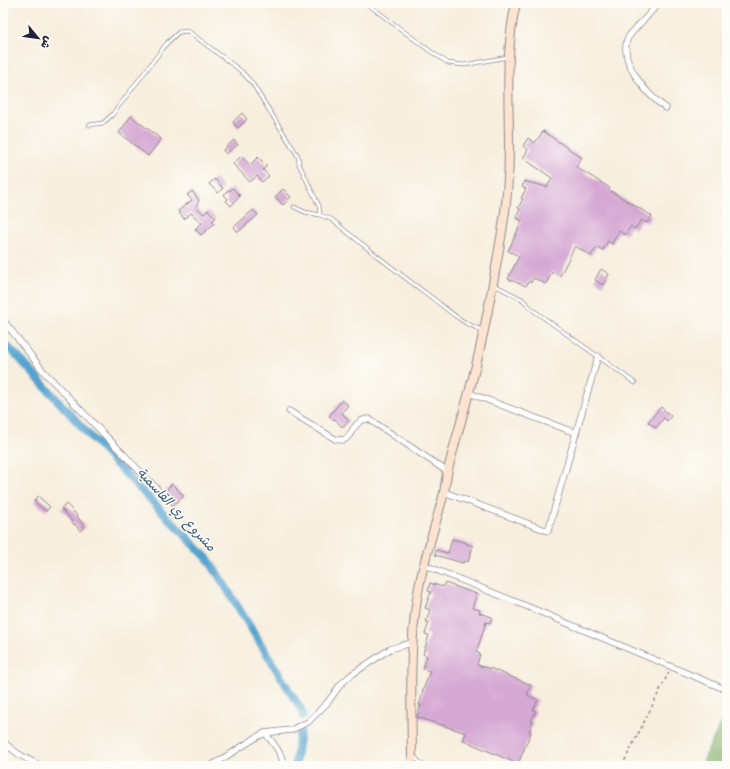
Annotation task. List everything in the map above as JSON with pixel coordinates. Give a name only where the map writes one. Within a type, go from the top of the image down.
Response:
[{"type":"main road","points":[[412,766],[412,643],[416,602],[424,565],[444,492],[484,330],[503,230],[507,197],[509,146],[509,57],[516,3]]},
{"type":"street","points":[[659,3],[627,39],[626,52],[630,67],[638,80],[659,104],[666,108]]},
{"type":"street","points":[[3,320],[44,372],[157,489]]},
{"type":"street","points":[[444,492],[548,531],[598,356]]},
{"type":"street","points":[[469,393],[576,433]]},
{"type":"street","points":[[289,411],[335,439],[342,440],[346,439],[361,420],[370,419],[448,472]]},
{"type":"street","points":[[424,565],[534,609],[727,690]]},
{"type":"street","points":[[211,766],[265,733],[291,730],[308,722],[328,702],[340,685],[351,675],[390,649],[412,643]]},
{"type":"street","points":[[265,733],[276,746],[284,762],[284,766]]},
{"type":"street","points":[[3,741],[9,748],[18,754],[41,766]]},
{"type":"lane","points":[[366,3],[448,63],[464,65],[509,57]]},
{"type":"lane","points":[[89,125],[103,123],[112,115],[167,43],[179,32],[188,31],[241,71],[252,83],[298,156],[299,164],[319,206],[320,215]]},
{"type":"lane","points":[[294,207],[331,220],[459,318],[475,328],[484,330]]},
{"type":"lane","points":[[493,285],[522,299],[533,310],[635,383]]},
{"type":"lane","points":[[412,754],[423,766]]},
{"type":"path","points":[[622,766],[671,666]]},
{"type":"green space","points":[[723,717],[727,719],[727,766],[701,766]]},
{"type":"building","points":[[242,113],[247,119],[238,128],[233,122]]},
{"type":"building","points":[[131,116],[161,139],[148,156],[119,133]]},
{"type":"building","points":[[543,131],[582,158],[576,167],[610,188],[609,190],[652,216],[647,223],[641,220],[635,229],[631,226],[625,235],[619,231],[612,244],[608,241],[603,250],[597,247],[591,256],[575,246],[560,276],[552,272],[546,284],[533,278],[531,283],[529,281],[526,286],[508,279],[519,256],[508,251],[522,221],[516,218],[520,209],[518,208],[523,199],[521,198],[526,189],[522,187],[524,181],[547,187],[552,178],[523,158],[528,150],[523,146],[528,138],[535,143]]},
{"type":"building","points":[[234,140],[238,145],[226,154],[223,150]]},
{"type":"building","points":[[241,156],[250,165],[258,157],[267,166],[263,170],[269,176],[262,182],[257,176],[250,182],[233,164]]},
{"type":"building","points":[[215,179],[223,188],[218,193],[209,184]]},
{"type":"building","points":[[232,188],[240,196],[231,206],[226,201],[228,199],[224,195]]},
{"type":"building","points":[[283,189],[291,197],[283,205],[275,197]]},
{"type":"building","points":[[192,191],[199,200],[196,207],[204,214],[208,210],[216,218],[212,221],[215,223],[201,235],[195,229],[202,223],[191,213],[184,219],[178,211],[192,200],[187,195]]},
{"type":"building","points":[[253,210],[258,215],[238,232],[234,227]]},
{"type":"building","points":[[601,269],[609,274],[603,285],[595,280]]},
{"type":"building","points":[[342,400],[348,405],[342,413],[349,421],[342,427],[335,419],[334,420],[329,416]]},
{"type":"building","points":[[661,407],[671,416],[667,421],[664,418],[656,428],[648,422]]},
{"type":"building","points":[[172,484],[184,496],[173,506],[162,494]]},
{"type":"building","points":[[38,496],[50,507],[46,511],[34,501]]},
{"type":"building","points":[[66,504],[85,527],[80,531],[61,509]]},
{"type":"building","points":[[452,539],[473,546],[468,562],[464,561],[463,563],[435,555],[436,550],[448,553]]},
{"type":"building","points":[[430,583],[443,587],[445,583],[477,594],[472,608],[480,610],[479,613],[492,617],[490,623],[486,622],[476,652],[480,654],[477,665],[492,669],[531,685],[527,695],[538,700],[533,710],[536,711],[531,721],[533,722],[529,731],[531,732],[518,764],[463,740],[466,733],[417,717],[421,705],[419,705],[422,693],[430,671],[423,669],[427,656],[423,654],[429,635],[425,634],[429,622],[426,622],[430,610],[425,608],[431,592],[428,591]]},
{"type":"waterway","name":"مشروع ري القاسمية","points":[[3,342],[110,458],[208,559],[302,711],[303,716]]},
{"type":"waterway","name":"مشروع ري القاسمية","points":[[295,766],[300,730]]}]
